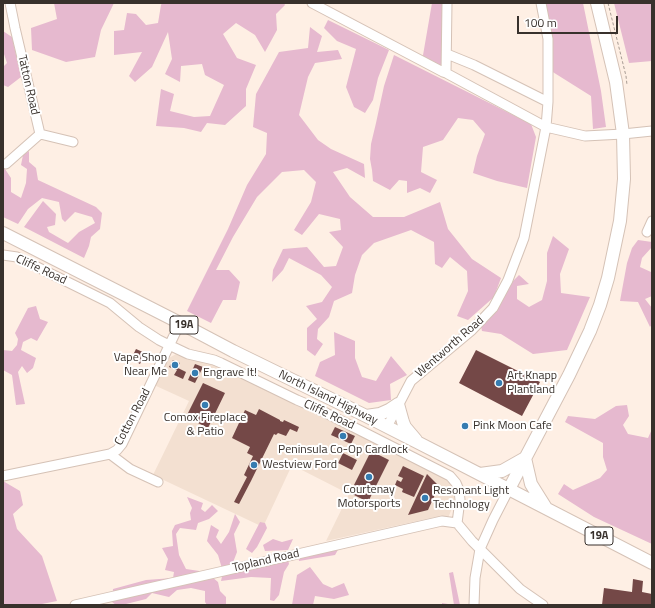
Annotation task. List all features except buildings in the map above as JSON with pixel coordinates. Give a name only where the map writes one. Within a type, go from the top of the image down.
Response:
[{"type":"main road","points":[[509,489],[569,375],[590,331],[608,278],[620,222],[624,179],[623,134],[616,82],[597,3]]},
{"type":"main road","name":"North Island Highway","points":[[3,233],[240,355],[366,416],[652,563]]},
{"type":"main road","points":[[366,416],[380,414],[398,404],[403,422],[417,442]]},
{"type":"main road","points":[[480,474],[502,471],[525,458]]},
{"type":"main road","points":[[525,458],[531,484],[546,509]]},
{"type":"street","name":"Tatton Road","points":[[10,3],[40,134]]},
{"type":"street","points":[[312,3],[546,127],[585,136],[652,131]]},
{"type":"street","points":[[446,73],[447,3]]},
{"type":"street","name":"Wentworth Road","points":[[387,427],[411,381],[472,330],[493,308],[508,280],[524,238],[546,127],[548,102],[548,39],[541,3]]},
{"type":"street","points":[[447,54],[474,65],[548,102]]},
{"type":"street","points":[[6,164],[40,134],[73,142]]},
{"type":"street","points":[[647,232],[652,221]]},
{"type":"street","name":"Cliffe Road","points":[[3,255],[17,257],[110,303],[139,327],[169,345],[188,354],[221,363],[296,400],[316,408],[447,474],[456,483],[459,490],[460,500],[457,523]]},
{"type":"street","name":"Cotton Road","points":[[3,476],[110,454],[117,450],[122,444],[180,323]]},
{"type":"street","points":[[110,454],[130,469],[158,482]]},
{"type":"street","points":[[474,605],[475,578],[480,549],[509,489]]},
{"type":"street","name":"Topland Road","points":[[75,605],[442,521],[457,523]]},
{"type":"street","points":[[457,523],[480,549],[520,589],[543,605]]},
{"type":"shaded area","points":[[54,3],[114,3],[101,30],[95,57],[66,62],[32,50],[31,28],[57,19]]},
{"type":"shaded area","points":[[162,3],[284,3],[285,5],[276,14],[277,30],[265,52],[255,35],[236,23],[223,34],[237,58],[256,65],[246,89],[246,106],[225,125],[207,123],[201,132],[184,128],[156,126],[161,89],[174,94],[170,111],[194,117],[210,116],[224,85],[205,75],[202,64],[181,66],[180,82],[165,74],[172,59],[168,32],[152,67],[135,82],[129,76],[142,52],[114,55],[114,31],[124,30],[127,13],[136,14],[146,25],[158,23]]},
{"type":"shaded area","points":[[432,3],[447,3],[446,73],[422,61]]},
{"type":"shaded area","points":[[541,3],[583,3],[601,91],[606,127],[593,129],[591,96],[548,69]]},
{"type":"shaded area","points":[[614,3],[652,3],[652,61],[629,63]]},
{"type":"shaded area","points":[[328,20],[389,50],[378,78],[373,100],[365,113],[354,107],[346,87],[356,49],[337,41],[324,28]]},
{"type":"shaded area","points":[[310,27],[322,36],[317,52],[338,50],[342,59],[315,63],[308,77],[299,115],[318,140],[331,149],[364,164],[365,178],[347,168],[333,172],[350,197],[373,217],[404,217],[440,202],[448,229],[472,259],[501,278],[494,297],[468,320],[457,316],[468,291],[467,271],[450,257],[442,268],[435,264],[434,242],[411,230],[374,243],[362,255],[355,275],[352,293],[334,301],[329,317],[318,329],[317,339],[323,344],[315,356],[307,350],[307,328],[317,319],[306,306],[322,302],[332,287],[321,275],[289,258],[283,270],[272,282],[273,270],[283,249],[307,247],[324,267],[336,266],[343,247],[329,232],[341,230],[340,219],[319,214],[302,235],[294,230],[311,202],[316,182],[304,170],[282,172],[257,197],[233,237],[216,270],[229,270],[240,282],[236,300],[223,300],[211,323],[187,311],[228,229],[247,185],[266,154],[267,133],[253,127],[256,94],[279,52],[308,48]]},
{"type":"shaded area","points":[[3,31],[12,37],[21,77],[8,87],[3,85],[3,67],[7,63],[3,51]]},
{"type":"shaded area","points":[[394,55],[531,124],[536,137],[527,188],[497,181],[473,173],[485,134],[473,120],[458,118],[443,140],[423,147],[421,172],[437,180],[430,193],[420,188],[407,193],[407,181],[399,180],[390,190],[373,181],[370,159],[371,144],[384,86]]},
{"type":"shaded area","points":[[29,151],[29,162],[36,168],[38,180],[96,207],[102,213],[100,229],[91,237],[84,258],[24,227],[43,201],[56,214],[55,225],[47,227],[49,232],[68,243],[79,232],[95,223],[92,217],[75,212],[65,222],[62,219],[59,202],[42,198],[28,209],[18,224],[3,217],[3,166],[11,178],[11,192],[21,198],[26,183],[27,169],[21,165],[23,155]]},
{"type":"shaded area","points":[[553,236],[569,249],[560,274],[561,293],[590,297],[567,350],[533,354],[501,334],[482,331],[480,322],[506,288],[519,275],[529,284],[517,286],[517,299],[529,307],[542,300],[547,281],[547,253]]},
{"type":"shaded area","points":[[638,240],[652,242],[652,247],[642,258],[640,267],[651,272],[652,257],[652,296],[645,299],[652,308],[652,324],[650,327],[638,302],[620,301],[627,263],[632,248]]},
{"type":"shaded area","points":[[36,306],[40,319],[48,322],[37,341],[31,338],[23,342],[21,350],[36,358],[33,368],[27,373],[22,366],[18,372],[25,404],[16,405],[12,375],[3,370],[3,350],[12,351],[17,345],[18,339],[15,333],[28,308]]},
{"type":"shaded area","points":[[334,332],[355,341],[355,358],[362,377],[376,381],[391,356],[407,375],[390,384],[391,400],[369,403],[315,376],[320,362],[335,355]]},
{"type":"shaded area","points":[[176,354],[209,363],[438,473],[449,482],[455,490],[453,506],[448,518],[431,518],[326,541],[349,494],[292,465],[263,527],[153,475],[189,401],[154,385],[169,358]]},
{"type":"shaded area","points":[[627,405],[629,416],[623,425],[628,434],[648,438],[652,429],[652,544],[594,517],[558,494],[564,484],[573,490],[600,478],[607,470],[603,457],[603,443],[565,422],[568,416],[595,419],[616,406]]},
{"type":"shaded area","points":[[3,481],[20,491],[23,505],[13,514],[17,529],[42,556],[57,601],[37,605],[3,605]]},
{"type":"shaded area","points":[[187,497],[203,503],[201,509],[205,512],[212,505],[218,511],[209,519],[198,523],[196,530],[180,528],[176,534],[179,555],[186,569],[206,572],[218,582],[220,591],[226,597],[226,605],[207,605],[205,602],[205,591],[191,588],[177,590],[169,597],[152,593],[146,599],[116,605],[112,602],[113,589],[146,580],[173,578],[174,572],[165,570],[168,559],[162,548],[173,546],[172,531],[175,525],[191,520],[190,513],[192,508]]},
{"type":"shaded area","points":[[235,514],[240,522],[234,534],[237,552],[232,565],[287,554],[289,564],[284,572],[279,595],[274,601],[270,600],[271,578],[251,577],[221,581],[223,572],[218,555],[207,541],[211,525],[219,530],[216,537],[221,544],[229,532]]},
{"type":"shaded area","points":[[260,522],[265,523],[267,528],[257,547],[252,553],[246,549]]},
{"type":"shaded area","points":[[273,539],[282,542],[293,539],[288,550],[265,551],[263,545]]},
{"type":"shaded area","points":[[339,548],[335,555],[299,561],[298,551]]},
{"type":"shaded area","points":[[310,567],[323,584],[332,588],[344,583],[349,595],[334,599],[315,596],[313,605],[292,605],[297,575]]},
{"type":"shaded area","points":[[453,572],[460,605],[454,605],[449,573]]},
{"type":"shaded area","points":[[442,603],[454,605],[442,605]]},
{"type":"place","name":"Vape Shop Near Me","points":[[175,365]]},
{"type":"place","name":"Engrave It!","points":[[195,373]]},
{"type":"place","name":"Art Knapp Plantland","points":[[499,383]]},
{"type":"place","name":"Comox Fireplace & Patio","points":[[205,405]]},
{"type":"place","name":"Pink Moon Cafe","points":[[465,426]]},
{"type":"place","name":"Peninsula Co-Op Cardlock","points":[[343,436]]},
{"type":"place","name":"Westview Ford","points":[[254,465]]},
{"type":"place","name":"Courtenay Motorsports","points":[[369,477]]},
{"type":"place","name":"Resonant Light Technology","points":[[425,498]]}]
